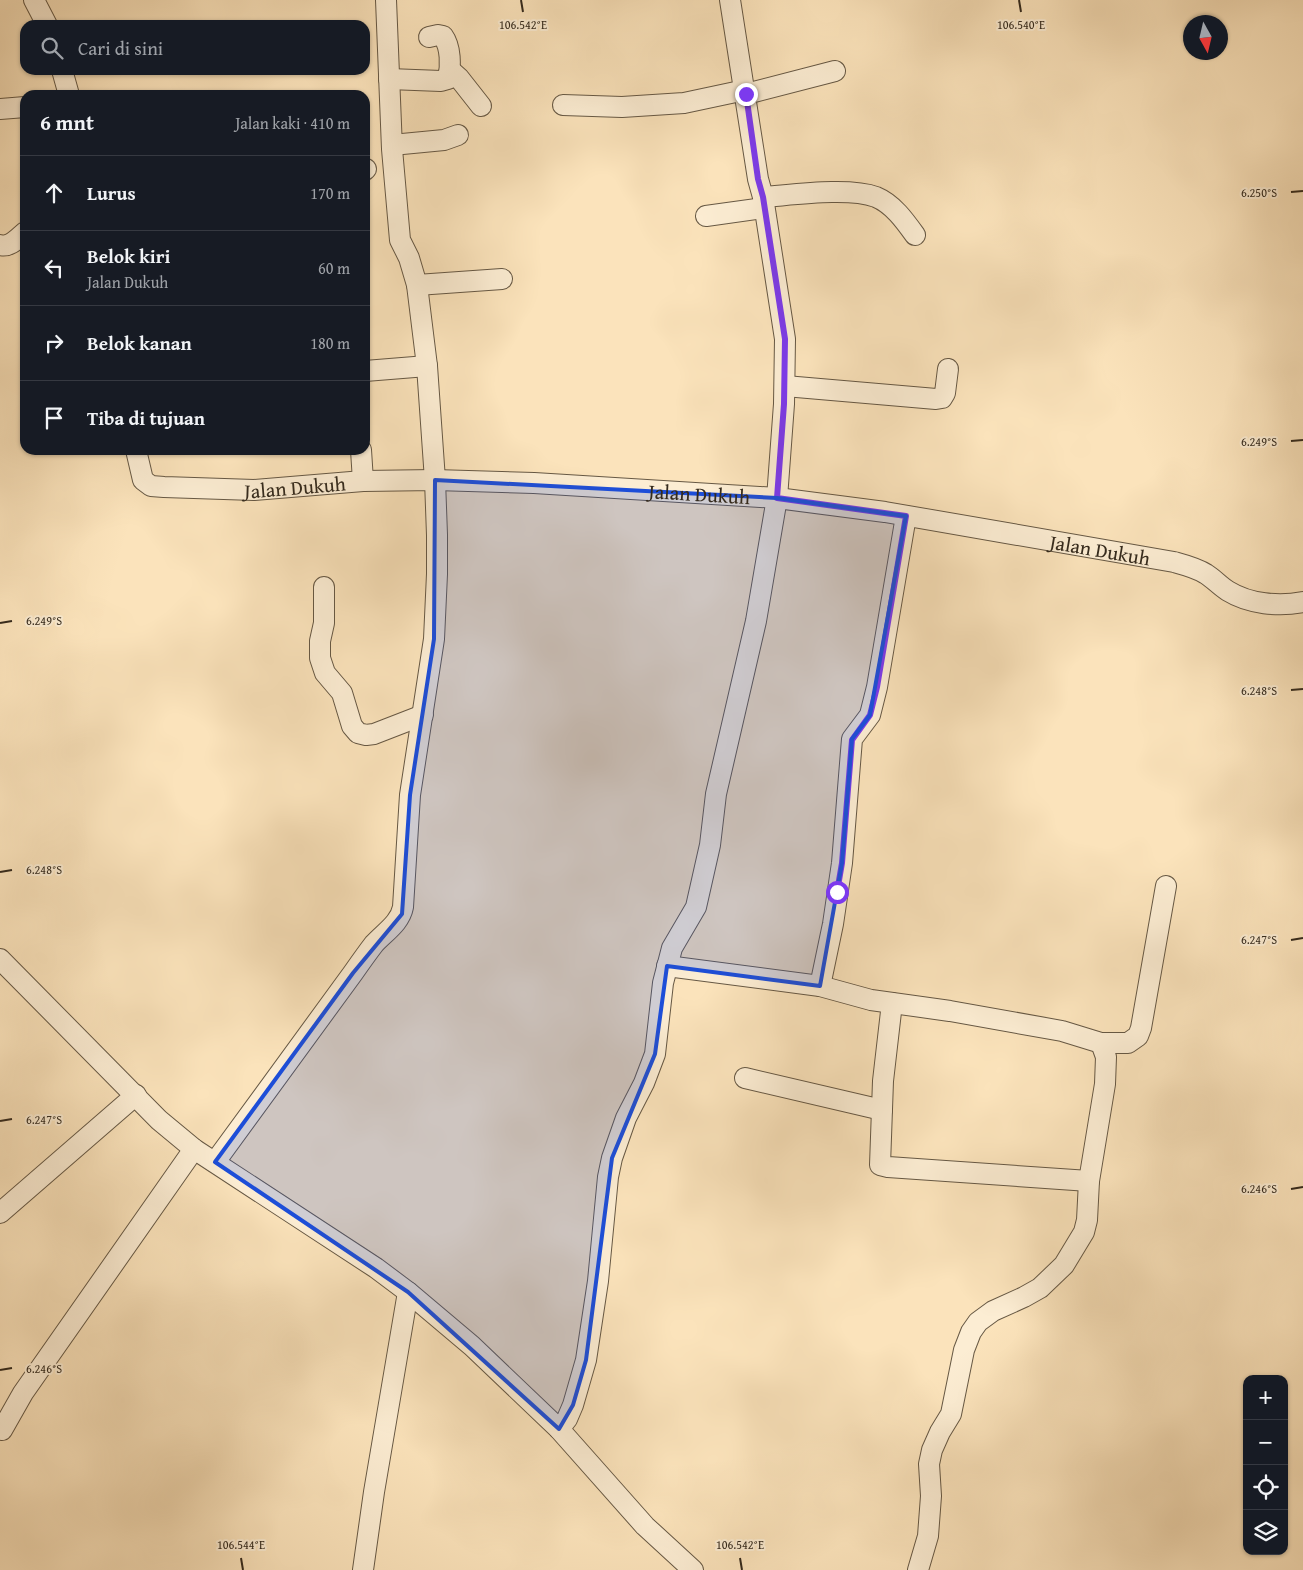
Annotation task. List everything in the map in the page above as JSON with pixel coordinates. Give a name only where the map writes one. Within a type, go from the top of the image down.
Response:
[{"type":"street","points":[[34,0],[44,20]]},
{"type":"street","points":[[215,1162],[374,945],[402,914],[405,893],[410,794],[431,665],[437,574],[435,480],[427,366],[417,285],[409,258],[400,240],[392,145],[386,0]]},
{"type":"street","points":[[559,1429],[567,1419],[573,1405],[586,1360],[598,1281],[608,1177],[612,1158],[626,1118],[644,1083],[655,1054],[663,984],[672,948],[696,906],[710,845],[716,794],[756,621],[777,498],[785,386],[785,339],[730,0]]},
{"type":"street","points":[[389,80],[441,81],[448,79],[450,70],[446,40],[443,36],[438,35],[429,37]]},
{"type":"street","points":[[450,70],[459,78],[481,106]]},
{"type":"street","points":[[563,105],[622,107],[684,103],[745,92],[835,71]]},
{"type":"street","points":[[63,75],[67,90]]},
{"type":"street","points":[[0,109],[20,107]]},
{"type":"street","points":[[392,145],[444,140],[458,135]]},
{"type":"street","points":[[706,216],[764,202],[846,192],[865,194],[878,198],[900,215],[915,235]]},
{"type":"street","points":[[0,245],[10,244],[20,236]]},
{"type":"street","points":[[417,285],[502,279]]},
{"type":"street","points":[[370,370],[427,366]]},
{"type":"street","points":[[785,386],[936,399],[942,398],[945,393],[948,369]]},
{"type":"street","name":"Jalan Dukuh","points":[[137,455],[143,480],[151,486],[254,490],[363,481],[435,480],[534,483],[777,498],[906,516],[1174,562],[1207,574],[1229,592],[1246,599],[1281,605],[1303,602]]},
{"type":"street","points":[[361,455],[363,481]]},
{"type":"street","points":[[820,986],[833,924],[842,863],[852,740],[870,715],[877,687],[906,516]]},
{"type":"street","points":[[324,587],[324,623],[320,641],[320,658],[325,673],[342,692],[352,726],[358,733],[374,734],[423,715]]},
{"type":"street","points":[[667,966],[820,986],[871,1000],[1062,1031],[1101,1043],[1128,1043],[1138,1036],[1141,1028],[1166,886]]},
{"type":"street","points":[[0,959],[159,1120],[194,1149],[376,1268],[408,1292],[472,1346],[559,1429],[645,1526],[693,1570]]},
{"type":"street","points":[[892,1003],[882,1110],[879,1162],[882,1167],[1089,1181]]},
{"type":"street","points":[[918,1570],[928,1536],[931,1496],[929,1464],[932,1450],[951,1414],[962,1357],[971,1332],[978,1322],[993,1311],[1040,1288],[1064,1265],[1084,1232],[1087,1220],[1089,1181],[1105,1084],[1106,1057],[1101,1043]]},
{"type":"street","points":[[745,1078],[882,1110]]},
{"type":"street","points":[[0,1213],[136,1095]]},
{"type":"street","points":[[1,1435],[23,1393],[194,1149]]},
{"type":"street","points":[[363,1570],[374,1492],[408,1292]]},
{"type":"highlighted area","points":[[435,480],[777,498],[906,516],[870,715],[852,739],[842,863],[820,986],[667,966],[655,1054],[612,1158],[586,1360],[573,1405],[559,1429],[408,1292],[215,1162],[353,973],[402,914],[410,795],[434,639]]},
{"type":"route","points":[[746,94],[758,179],[763,197],[785,339],[785,386],[777,498],[906,516],[877,687],[870,715],[852,740],[842,863],[837,892]]}]
